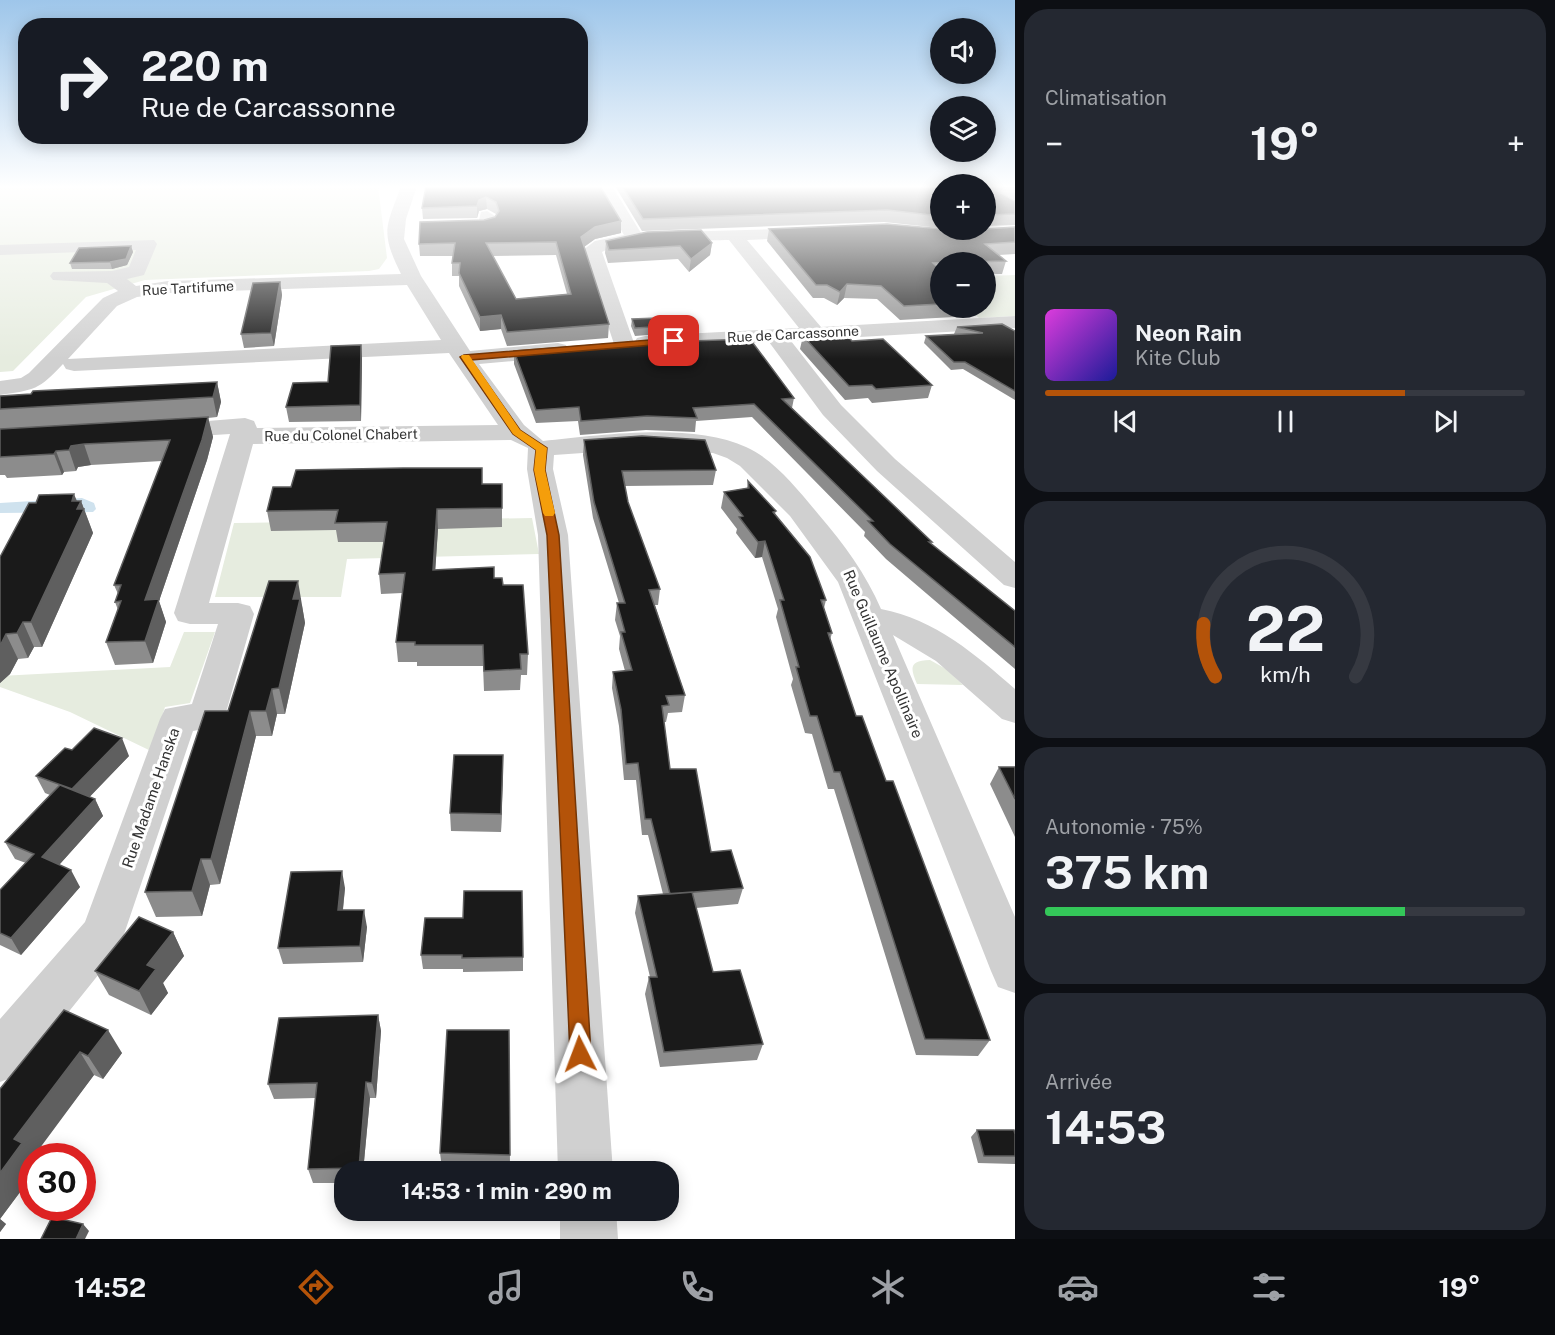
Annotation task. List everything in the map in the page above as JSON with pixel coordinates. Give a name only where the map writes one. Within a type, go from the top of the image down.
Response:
[{"type":"street","points":[[0,250],[148,244],[137,271],[112,277],[60,276]]},
{"type":"street","points":[[397,244],[413,279],[461,352],[533,450],[553,535],[585,1161]]},
{"type":"street","name":"Rue de Carcassonne","points":[[599,244],[592,250],[614,346],[775,334],[1015,322]]},
{"type":"street","points":[[741,244],[814,332]]},
{"type":"street","points":[[112,277],[132,291]]},
{"type":"street","name":"Rue Tartifume","points":[[0,388],[27,384],[37,378],[110,302],[132,291],[168,287],[413,279]]},
{"type":"street","points":[[775,334],[832,410],[886,465],[1015,578]]},
{"type":"street","points":[[74,364],[573,349]]},
{"type":"street","name":"Rue du Colonel Chabert","points":[[146,431],[245,426],[242,436],[533,450]]},
{"type":"street","name":"Rue Madame Hanska","points":[[0,1057],[103,934],[178,719],[207,716],[238,614],[190,613],[242,436]]},
{"type":"street","name":"Rue Guillaume Apollinaire","points":[[533,450],[593,443],[688,442],[719,446],[744,455],[762,469],[839,556],[854,582],[1015,971]]},
{"type":"street","points":[[870,618],[901,625],[954,656],[1015,710]]},
{"type":"street","points":[[588,1221],[589,1239]]},
{"type":"shaded area","points":[[0,244],[385,244],[387,258],[379,269],[369,271],[145,280],[86,297],[13,371],[0,372]]},
{"type":"shaded area","points":[[1015,275],[1015,316],[996,317],[996,276]]},
{"type":"shaded area","points":[[532,518],[539,554],[347,559],[341,597],[215,597],[234,523]]},
{"type":"shaded area","points":[[184,632],[215,632],[190,703],[165,707],[151,751],[70,712],[0,687],[0,676],[170,667]]},
{"type":"shaded area","points":[[930,660],[946,669],[963,685],[917,684],[913,666],[918,662]]},
{"type":"water","points":[[82,498],[94,503],[96,509],[93,512],[0,513],[0,503]]},
{"type":"building","points":[[455,244],[486,244],[516,299],[571,294],[557,244],[583,244],[609,324],[507,332],[501,315],[480,317],[459,273],[460,263],[452,263]]},
{"type":"building","points":[[607,244],[711,244],[691,259],[680,246],[609,250]]},
{"type":"building","points":[[781,244],[988,244],[985,244],[995,252],[930,252],[930,305],[904,306],[881,286],[847,284],[840,292],[827,285],[816,285]]},
{"type":"building","points":[[131,246],[126,259],[110,262],[70,263],[79,248]]},
{"type":"building","points":[[996,253],[1006,261],[996,261]]},
{"type":"building","points":[[280,282],[271,333],[241,334],[253,283]]},
{"type":"building","points":[[685,317],[687,325],[635,328],[632,319]]},
{"type":"building","points":[[1002,324],[1015,331],[1015,391],[965,362],[954,362],[926,336],[983,333],[957,327]]},
{"type":"building","points":[[846,334],[852,341],[883,339],[932,385],[876,389],[872,385],[849,386],[803,336]]},
{"type":"building","points":[[690,338],[691,341],[750,339],[794,398],[782,399],[932,542],[929,542],[1015,611],[1015,647],[890,544],[868,521],[873,521],[754,404],[693,408],[697,418],[647,416],[581,421],[579,407],[536,410],[514,351]]},
{"type":"building","points":[[361,345],[360,405],[286,407],[293,383],[328,382],[331,346]]},
{"type":"building","points":[[217,382],[213,397],[0,409],[0,396],[31,394],[33,391]]},
{"type":"building","points":[[208,417],[202,440],[145,600],[159,599],[145,641],[106,642],[121,601],[115,602],[121,585],[114,585],[170,440],[84,444],[71,446],[69,450],[56,451],[54,454],[0,457],[0,429]]},
{"type":"building","points":[[642,436],[705,440],[716,470],[622,471],[628,502],[660,589],[649,590],[685,695],[666,696],[669,705],[662,706],[670,769],[696,769],[711,852],[731,850],[743,888],[670,894],[651,819],[645,819],[638,763],[626,764],[621,709],[613,672],[632,670],[621,632],[625,632],[617,603],[625,603],[594,502],[584,440]]},
{"type":"building","points":[[482,468],[482,484],[502,484],[502,508],[437,509],[433,570],[494,567],[494,578],[502,578],[503,585],[523,585],[528,654],[520,654],[521,669],[484,671],[483,645],[415,645],[415,642],[396,642],[405,573],[379,574],[387,522],[335,523],[338,510],[267,511],[273,487],[291,487],[296,470]]},
{"type":"building","points":[[748,481],[776,511],[773,512],[810,557],[826,600],[821,600],[832,633],[828,633],[856,716],[862,716],[886,781],[893,781],[990,1040],[925,1039],[840,772],[834,772],[817,716],[810,716],[780,600],[784,600],[765,541],[758,542],[739,517],[743,516],[724,492],[749,488]]},
{"type":"building","points":[[74,494],[72,501],[81,501],[77,509],[84,509],[31,622],[23,622],[17,633],[6,634],[0,646],[0,557],[29,503],[36,503],[39,495]]},
{"type":"building","points":[[269,581],[298,581],[293,599],[300,599],[279,688],[272,689],[266,711],[250,711],[211,859],[201,859],[192,891],[145,892],[205,711],[228,711]]},
{"type":"building","points":[[94,728],[122,738],[72,789],[36,776],[65,748],[72,750]]},
{"type":"building","points":[[454,755],[503,755],[501,814],[450,813]]},
{"type":"building","points":[[999,767],[1015,767],[1015,799]]},
{"type":"building","points":[[60,785],[95,799],[42,857],[71,870],[11,938],[0,933],[0,890],[34,854],[5,842]]},
{"type":"building","points":[[342,871],[338,910],[364,910],[360,946],[278,948],[291,872]]},
{"type":"building","points":[[464,891],[522,891],[523,957],[462,958],[462,955],[421,955],[425,918],[463,918]]},
{"type":"building","points":[[692,892],[713,972],[740,970],[763,1044],[664,1052],[649,977],[657,977],[638,896]]},
{"type":"building","points":[[139,917],[173,932],[147,965],[156,969],[139,991],[95,971]]},
{"type":"building","points":[[64,1010],[108,1030],[88,1056],[80,1052],[14,1139],[22,1143],[18,1143],[18,1148],[0,1173],[0,1089]]},
{"type":"building","points":[[378,1015],[372,1083],[366,1082],[360,1161],[334,1161],[334,1168],[308,1169],[317,1083],[268,1084],[279,1018]]},
{"type":"building","points":[[447,1030],[509,1030],[510,1155],[440,1153]]},
{"type":"building","points":[[977,1130],[1014,1130],[1015,1156],[984,1156]]},
{"type":"building","points":[[50,1221],[83,1224],[76,1239],[41,1239]]},
{"type":"slow traffic","points":[[465,357],[516,432],[541,448],[540,470],[549,513]]},
{"type":"route","points":[[580,1054],[553,535],[540,470],[541,448],[516,432],[464,357],[674,341]]}]
